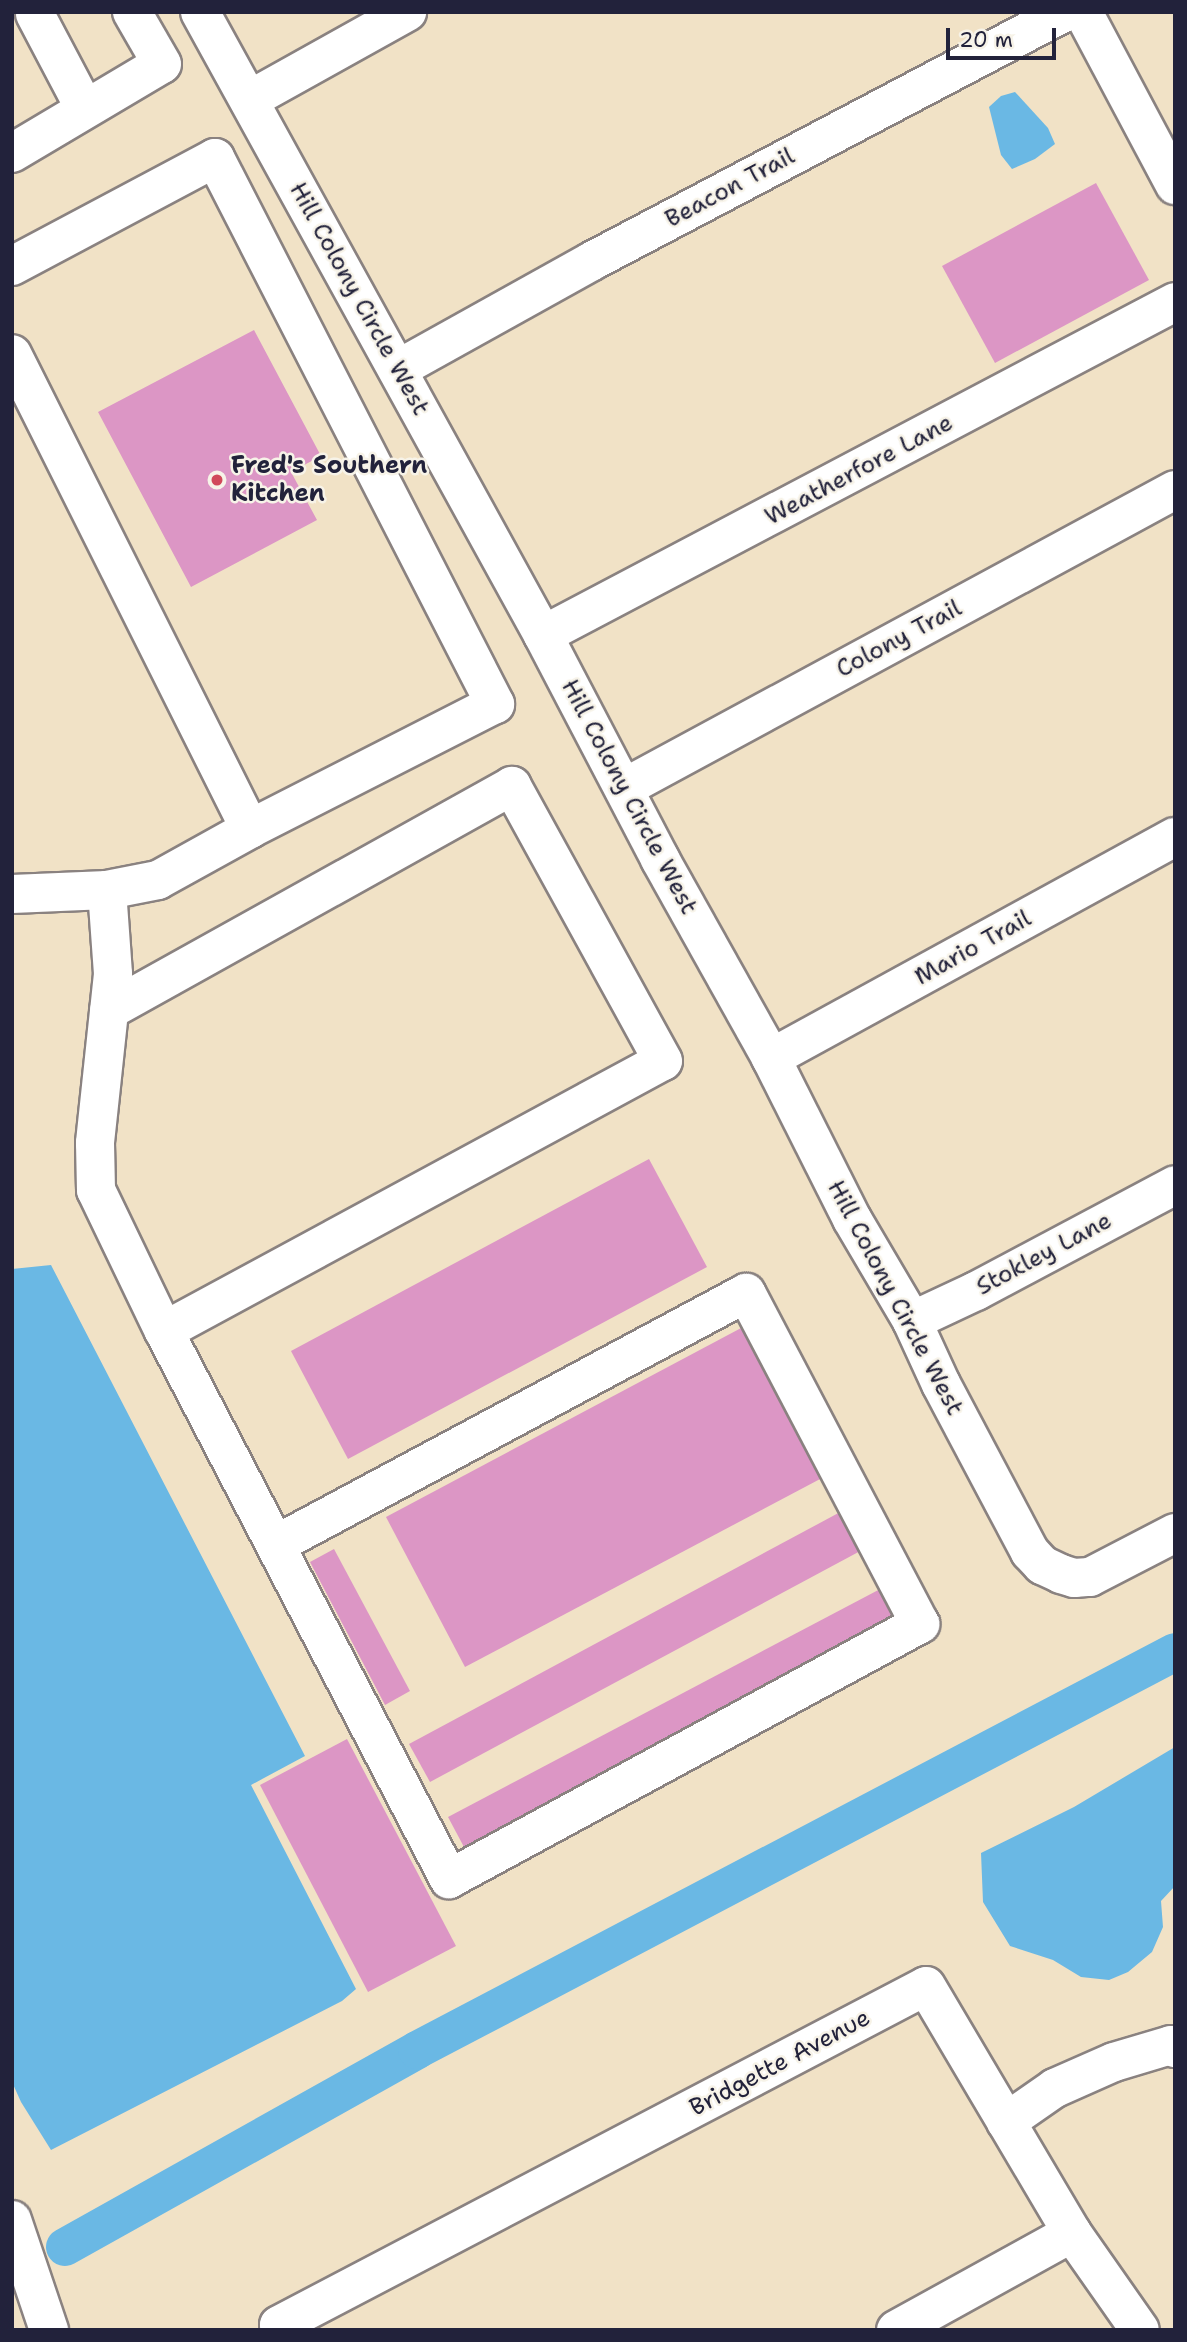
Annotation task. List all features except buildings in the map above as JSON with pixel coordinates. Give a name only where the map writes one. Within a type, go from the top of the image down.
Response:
[{"type":"street","points":[[12,153],[162,64],[132,12]]},
{"type":"street","name":"Hill Colony Circle West","points":[[200,12],[398,369],[771,1058],[852,1219],[912,1321],[941,1384],[1030,1552],[1042,1565],[1061,1574],[1074,1578],[1090,1577],[1175,1533]]},
{"type":"street","points":[[249,100],[407,12]]},
{"type":"street","name":"Beacon Trail","points":[[398,369],[604,254],[1065,12]]},
{"type":"street","points":[[1083,12],[1175,185]]},
{"type":"street","points":[[35,14],[85,109]]},
{"type":"street","points":[[12,266],[215,158],[495,704],[250,829],[158,880],[107,890],[12,894]]},
{"type":"street","name":"Weatherfore Lane","points":[[543,635],[1175,302]]},
{"type":"street","points":[[12,354],[250,829]]},
{"type":"street","name":"Colony Trail","points":[[624,788],[1175,490]]},
{"type":"street","points":[[109,1010],[512,786],[663,1061],[164,1331]]},
{"type":"street","name":"Mario Trail","points":[[771,1058],[1175,837]]},
{"type":"street","points":[[107,890],[113,974],[95,1143],[96,1190],[164,1331],[449,1879],[920,1624],[746,1293],[277,1544]]},
{"type":"street","name":"Stokley Lane","points":[[912,1321],[976,1291],[1175,1185]]},
{"type":"street","name":"Bridgette Avenue","points":[[281,2330],[279,2325],[926,1986],[1072,2233],[1140,2330]]},
{"type":"street","points":[[1006,2122],[1055,2088],[1114,2062],[1171,2045],[1175,2048]]},
{"type":"street","points":[[13,2223],[49,2330]]},
{"type":"street","points":[[896,2330],[1072,2233]]},
{"type":"water","points":[[1015,92],[1048,128],[1055,144],[1035,159],[1012,169],[1001,155],[989,107],[1001,96]]},
{"type":"water","points":[[51,1265],[305,1756],[251,1785],[356,1989],[342,2001],[51,2150],[21,2102],[12,2082],[12,1269]]},
{"type":"water","points":[[1175,1747],[1175,1886],[1161,1901],[1163,1927],[1152,1952],[1128,1972],[1109,1980],[1081,1977],[1053,1960],[1010,1946],[983,1902],[981,1853],[1074,1807]]},
{"type":"waterway","points":[[65,2247],[417,2050],[1175,1652]]},
{"type":"place","name":"Fred's Southern Kitchen","points":[[217,480]]}]
